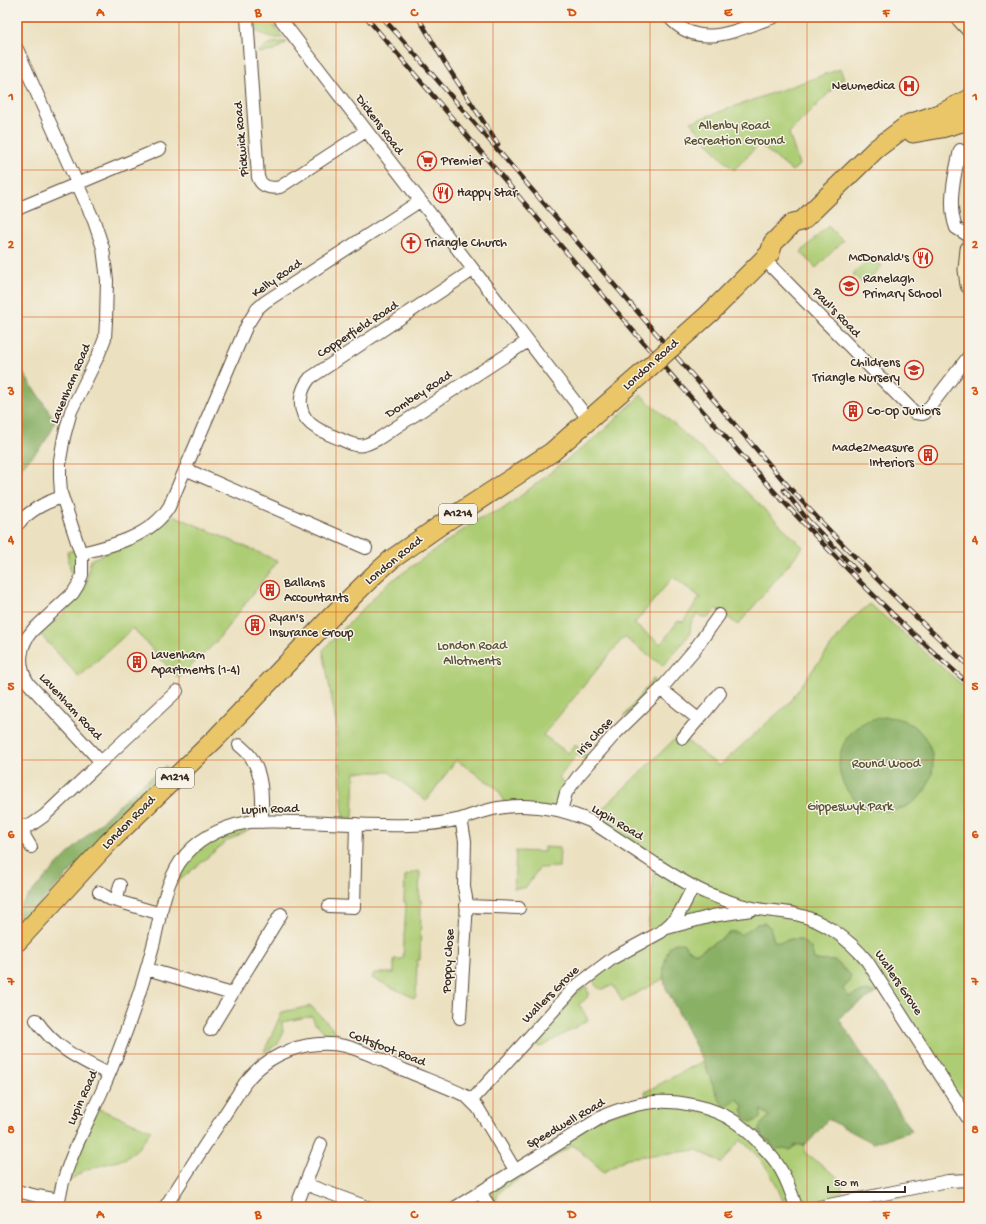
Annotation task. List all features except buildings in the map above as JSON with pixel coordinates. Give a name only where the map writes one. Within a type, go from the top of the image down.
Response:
[{"type":"main road","points":[[959,17],[969,28]]},
{"type":"main road","name":"London Road","points":[[17,942],[108,843],[216,738],[333,615],[392,559],[445,522],[552,452],[710,312],[767,256],[780,251],[801,231],[802,220],[876,149],[909,124],[942,113],[969,99]]},
{"type":"main road","name":"London Road","points":[[892,138],[942,128],[969,120]]},
{"type":"main road","points":[[942,128],[962,133],[964,143]]},
{"type":"main road","points":[[969,250],[967,270],[969,285]]},
{"type":"street","name":"Pickwick Road","points":[[247,17],[258,177],[261,184],[270,188],[280,187],[366,131]]},
{"type":"street","name":"Dickens Road","points":[[279,17],[589,420]]},
{"type":"street","points":[[669,17],[677,25],[689,33],[709,36],[728,32],[774,17]]},
{"type":"street","name":"Lavenham Road","points":[[17,49],[94,220],[104,257],[107,286],[106,329],[100,351],[71,411],[65,432],[60,471],[60,487],[62,497],[81,554],[82,572],[77,589],[30,633],[23,647],[19,667],[32,688],[101,762]]},
{"type":"street","points":[[964,143],[955,175],[953,212],[956,228],[969,236]]},
{"type":"street","points":[[17,209],[160,148]]},
{"type":"street","name":"Kelly Road","points":[[81,554],[122,541],[143,532],[160,520],[169,507],[247,325],[257,309],[420,201]]},
{"type":"street","name":"Paul's Road","points":[[767,256],[915,413],[925,413],[969,356]]},
{"type":"street","name":"Copperfield Road","points":[[320,430],[307,421],[301,407],[302,391],[310,378],[474,270]]},
{"type":"street","name":"Dombey Road","points":[[320,430],[358,446],[368,444],[528,341]]},
{"type":"street","points":[[185,469],[366,548]]},
{"type":"street","points":[[17,525],[36,507],[62,497]]},
{"type":"street","name":"Iris Close","points":[[561,811],[566,793],[579,775],[610,739],[661,690],[719,615]]},
{"type":"street","points":[[661,690],[698,719]]},
{"type":"street","name":"Lavenham Road","points":[[31,847],[20,826],[31,825],[44,816],[177,691]]},
{"type":"street","points":[[683,738],[698,719],[708,711],[720,693]]},
{"type":"street","points":[[239,745],[252,758],[259,777],[262,822]]},
{"type":"street","name":"Lupin Road","points":[[59,1203],[62,1186],[71,1158],[109,1074],[128,1027],[147,969],[173,874],[183,858],[194,846],[207,836],[226,827],[249,822],[412,825],[461,819],[506,807],[540,808],[561,811],[590,821],[693,887]]},
{"type":"street","name":"Poppy Close","points":[[460,1018],[466,906],[464,887],[466,841],[461,819]]},
{"type":"street","points":[[329,906],[354,907],[356,824]]},
{"type":"street","points":[[116,901],[120,885]]},
{"type":"street","name":"Wallers Grove","points":[[666,928],[679,914],[693,887],[732,903],[765,910],[796,914],[815,921],[841,936],[859,951],[880,979],[969,1120]]},
{"type":"street","points":[[98,892],[110,899],[161,914]]},
{"type":"street","points":[[466,906],[519,908]]},
{"type":"street","name":"Wallers Grove","points":[[472,1100],[575,987],[613,958],[666,928],[724,914],[765,910]]},
{"type":"street","points":[[210,1030],[281,914]]},
{"type":"street","points":[[147,969],[232,994]]},
{"type":"street","points":[[36,1020],[47,1035],[65,1051],[83,1062],[109,1074]]},
{"type":"street","name":"Coltsfoot Road","points":[[164,1207],[248,1078],[267,1062],[284,1052],[306,1045],[327,1044],[345,1046],[456,1091],[472,1100],[484,1116],[515,1170]]},
{"type":"street","name":"Speedwell Road","points":[[456,1207],[605,1115],[647,1103],[679,1103],[703,1108],[726,1117],[737,1123],[754,1137],[769,1153],[782,1171],[796,1207]]},
{"type":"street","points":[[296,1207],[321,1144]]},
{"type":"street","points":[[819,1207],[948,1181],[969,1180]]},
{"type":"street","points":[[305,1184],[367,1207]]},
{"type":"street","points":[[17,1191],[59,1203]]},
{"type":"street","points":[[480,1192],[490,1207]]},
{"type":"green space","points":[[255,17],[268,17],[283,38],[271,38],[256,31]]},
{"type":"green space","points":[[287,42],[274,51],[258,53],[268,44]]},
{"type":"green space","name":"Allenby Road Recreation Ground","points":[[840,69],[844,78],[789,133],[799,165],[792,171],[759,144],[734,170],[720,157],[691,122]]},
{"type":"green space","points":[[828,226],[843,241],[816,268],[801,252]]},
{"type":"green space","points":[[871,256],[882,266],[864,285],[853,274]]},
{"type":"green space","points":[[17,364],[55,420],[53,427],[45,441],[17,472],[17,438],[22,430],[22,425],[17,419]]},
{"type":"green space","name":"London Road Allotments","points":[[641,395],[717,463],[803,547],[738,625],[717,609],[708,618],[697,614],[691,623],[690,634],[663,666],[624,637],[543,735],[568,753],[575,745],[592,759],[589,763],[577,754],[559,778],[570,787],[561,811],[506,807],[498,789],[456,760],[426,801],[389,772],[355,772],[353,818],[343,818],[341,774],[336,734],[338,734],[323,650],[386,585],[480,518],[503,509],[602,432]],"holes":[[[673,577],[700,597],[683,622],[678,621],[661,644],[634,624]]]},
{"type":"green space","points":[[173,515],[278,561],[215,643],[178,678],[133,628],[79,677],[40,634],[77,600],[85,586],[89,565],[92,559],[143,539],[160,528]]},
{"type":"green space","points":[[75,550],[77,567],[73,583],[67,552]]},
{"type":"green space","name":"Gippeswyk Park","points":[[870,604],[969,691],[969,1120],[885,987],[876,993],[866,991],[849,997],[843,989],[849,982],[847,971],[834,961],[814,959],[811,948],[791,939],[782,942],[774,941],[770,927],[757,924],[741,935],[736,932],[731,932],[696,953],[676,943],[670,946],[665,962],[663,979],[622,1001],[613,985],[604,989],[598,988],[591,975],[651,937],[648,927],[655,868],[661,861],[594,817],[679,735],[719,766],[789,703],[853,618]]},
{"type":"green space","points":[[653,679],[663,687],[624,717]]},
{"type":"green space","name":"Round Wood","points":[[886,717],[904,720],[919,731],[930,746],[933,764],[930,782],[919,797],[904,808],[886,811],[868,808],[853,797],[842,782],[839,764],[842,746],[853,731],[868,720]]},
{"type":"green space","points":[[166,766],[169,769],[45,898],[17,931],[17,909],[75,847],[121,803],[147,780]]},
{"type":"green space","points":[[238,828],[252,828],[227,841],[180,880],[175,886],[182,867],[203,844]]},
{"type":"green space","points":[[544,847],[560,848],[559,867],[539,868],[525,888],[514,888],[516,851],[544,852]]},
{"type":"green space","points":[[418,871],[420,872],[419,900],[421,900],[420,960],[417,960],[416,997],[414,998],[372,978],[374,973],[394,973],[394,959],[403,959],[406,903],[404,902],[405,876]]},
{"type":"green space","points":[[764,923],[770,927],[774,941],[782,942],[791,939],[800,939],[811,948],[814,959],[838,963],[851,975],[849,982],[843,989],[849,997],[866,991],[876,993],[845,1012],[839,1019],[912,1131],[873,1143],[828,1119],[805,1145],[795,1145],[793,1149],[790,1150],[785,1148],[776,1149],[763,1137],[759,1130],[761,1124],[770,1116],[761,1110],[761,1118],[750,1122],[745,1117],[743,1113],[743,1106],[738,1099],[728,1106],[723,1105],[703,1061],[666,988],[663,972],[666,956],[670,946],[676,943],[683,943],[688,949],[696,953],[731,932],[736,932],[741,935],[757,924]]},
{"type":"green space","points":[[586,986],[588,995],[579,1004],[588,1020],[541,1047],[525,1042],[552,1011]]},
{"type":"green space","points":[[311,1006],[339,1035],[326,1034],[317,1024],[315,1024],[312,1016],[282,1022],[283,1033],[278,1044],[264,1052],[282,1012]]},
{"type":"green space","points":[[703,1061],[723,1105],[728,1106],[738,1099],[743,1106],[742,1110],[746,1119],[761,1110],[770,1116],[761,1124],[765,1137],[770,1143],[776,1146],[784,1147],[795,1147],[795,1145],[798,1144],[802,1146],[805,1145],[805,1153],[840,1179],[845,1202],[863,1203],[861,1207],[785,1207],[773,1178],[768,1170],[755,1154],[740,1140],[722,1163],[697,1150],[627,1158],[604,1172],[573,1145],[501,1190],[496,1201],[500,1207],[456,1207],[595,1120],[647,1103],[645,1092]]},
{"type":"green space","points":[[94,1107],[151,1130],[140,1146],[127,1158],[85,1170],[68,1182]]},
{"type":"railway","points":[[366,17],[624,320],[748,462],[877,599],[969,684]]},
{"type":"railway","points":[[382,17],[789,487],[832,534],[877,579],[969,666]]},
{"type":"railway","points":[[418,17],[445,63],[498,144]]},
{"type":"railway","points":[[784,490],[811,524]]},
{"type":"railway","points":[[810,522],[857,571]]},
{"type":"place","name":"Newmedica","points":[[909,86]]},
{"type":"place","name":"Premier","points":[[427,161]]},
{"type":"place","name":"Happy Star","points":[[443,193]]},
{"type":"place","name":"Triangle Church","points":[[411,243]]},
{"type":"place","name":"McDonald's","points":[[923,258]]},
{"type":"place","name":"Ranelagh Primary School","points":[[849,286]]},
{"type":"place","name":"Childrens Triangle Nursery","points":[[914,370]]},
{"type":"place","name":"Co-Op Juniors","points":[[853,411]]},
{"type":"place","name":"Made2Measure Interiors","points":[[928,455]]},
{"type":"place","name":"Ballams Accountants","points":[[270,590]]},
{"type":"place","name":"Ryan's Insurance Group","points":[[255,625]]},
{"type":"place","name":"Lavenham Apartments (1-4)","points":[[137,662]]}]
